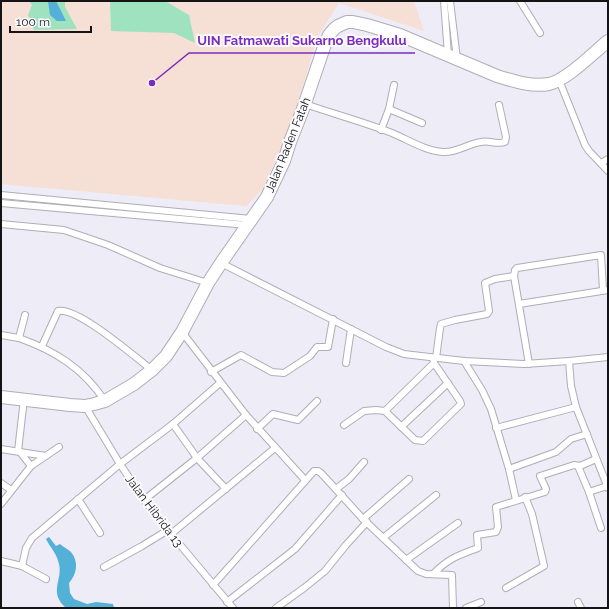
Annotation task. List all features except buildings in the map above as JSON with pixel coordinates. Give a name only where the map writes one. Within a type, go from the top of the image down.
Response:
[{"type":"highway","name":"Jalan Raden Fatah","points":[[1,397],[85,406],[105,401],[129,388],[152,370],[172,348],[208,283],[267,197],[278,175],[305,104],[326,42],[334,29],[342,24],[347,22],[361,23],[388,31],[476,68],[513,81],[535,84],[548,84],[559,80],[608,41]]},
{"type":"street","points":[[444,1],[452,57]]},
{"type":"street","points":[[450,1],[452,57]]},
{"type":"street","points":[[520,1],[540,32]]},
{"type":"street","points":[[559,80],[585,145],[608,171]]},
{"type":"street","points":[[381,130],[389,109],[394,85]]},
{"type":"street","points":[[305,104],[381,130],[432,151],[442,152],[458,150],[474,143],[484,141],[502,143],[506,140],[499,105]]},
{"type":"street","points":[[389,109],[422,123]]},
{"type":"street","points":[[601,163],[608,159]]},
{"type":"street","points":[[1,195],[216,219]]},
{"type":"street","points":[[1,203],[249,222]]},
{"type":"street","points":[[1,224],[64,230],[108,245],[160,268],[208,283]]},
{"type":"street","points":[[519,304],[606,290],[601,255],[517,268],[515,270],[514,276],[529,364]]},
{"type":"street","points":[[221,263],[395,351],[404,354],[434,359],[529,364],[608,357]]},
{"type":"street","points":[[385,411],[434,359],[441,324],[449,321],[487,314],[489,311],[484,283],[495,279],[514,276]]},
{"type":"street","points":[[42,346],[58,311],[65,311],[103,331],[152,370]]},
{"type":"street","points":[[19,338],[25,315]]},
{"type":"street","points":[[211,372],[240,355],[272,372],[284,373],[310,356],[317,347],[328,347],[333,319]]},
{"type":"street","points":[[346,363],[351,329]]},
{"type":"street","points":[[182,332],[211,372],[257,429],[305,480]]},
{"type":"street","points":[[1,335],[19,338],[42,346],[68,362],[94,386],[105,401]]},
{"type":"street","points":[[344,424],[364,411],[385,411],[417,441],[423,441],[460,406],[461,403],[434,359]]},
{"type":"street","points":[[464,361],[488,401],[509,468],[516,500]]},
{"type":"street","points":[[569,361],[576,407],[608,487],[588,492]]},
{"type":"street","points":[[22,566],[29,541],[120,464],[173,424],[220,383]]},
{"type":"street","points":[[401,427],[448,383]]},
{"type":"street","points":[[24,399],[19,452],[31,466]]},
{"type":"street","points":[[257,429],[273,414],[298,420],[317,401]]},
{"type":"street","name":"Jalan Hibrida 13","points":[[85,406],[144,500],[227,602],[234,608]]},
{"type":"street","points":[[496,428],[576,407]]},
{"type":"street","points":[[144,500],[197,458],[246,415]]},
{"type":"street","points":[[173,424],[197,458],[226,489]]},
{"type":"street","points":[[509,468],[556,452],[571,439],[587,434]]},
{"type":"street","points":[[1,504],[31,466],[59,447]]},
{"type":"street","points":[[104,566],[169,532],[226,489],[275,448]]},
{"type":"street","points":[[1,449],[46,456]]},
{"type":"street","points":[[433,574],[443,564],[456,556],[478,548],[479,546],[476,535],[496,532],[496,507],[546,491],[540,476],[574,465],[578,466],[596,459]]},
{"type":"street","points":[[336,489],[349,479],[364,462]]},
{"type":"street","points":[[578,466],[601,528]]},
{"type":"street","points":[[213,585],[305,480],[314,471],[318,471],[365,520],[418,571],[426,574],[452,575],[453,608]]},
{"type":"street","points":[[277,607],[325,571],[365,520],[409,479]]},
{"type":"street","points":[[1,483],[11,490]]},
{"type":"street","points":[[227,602],[295,549],[342,495]]},
{"type":"street","points":[[383,538],[436,495]]},
{"type":"street","points":[[506,588],[544,566],[532,514],[525,497]]},
{"type":"street","points":[[78,499],[100,533]]},
{"type":"street","points":[[406,560],[458,523]]},
{"type":"street","points":[[1,561],[22,566],[46,579]]},
{"type":"street","points":[[466,608],[481,602]]},
{"type":"shaded area","points":[[1,1],[414,1],[424,31],[339,3],[317,38],[291,127],[262,190],[246,206],[1,184]]},
{"type":"green space","points":[[29,1],[65,1],[65,7],[77,29],[34,30],[28,15],[32,5]]},
{"type":"green space","points":[[110,1],[165,1],[189,15],[195,43],[174,33],[111,31]]},
{"type":"water","points":[[48,1],[56,1],[66,21],[57,21],[50,15]]},
{"type":"water","points":[[49,537],[56,546],[60,544],[74,556],[76,568],[74,576],[69,583],[70,593],[74,599],[87,604],[96,602],[113,604],[114,608],[66,608],[58,597],[57,586],[60,570],[58,560],[46,539]]},
{"type":"place","name":"UIN Fatmawati Sukarno Bengkulu","points":[[152,83]]}]
